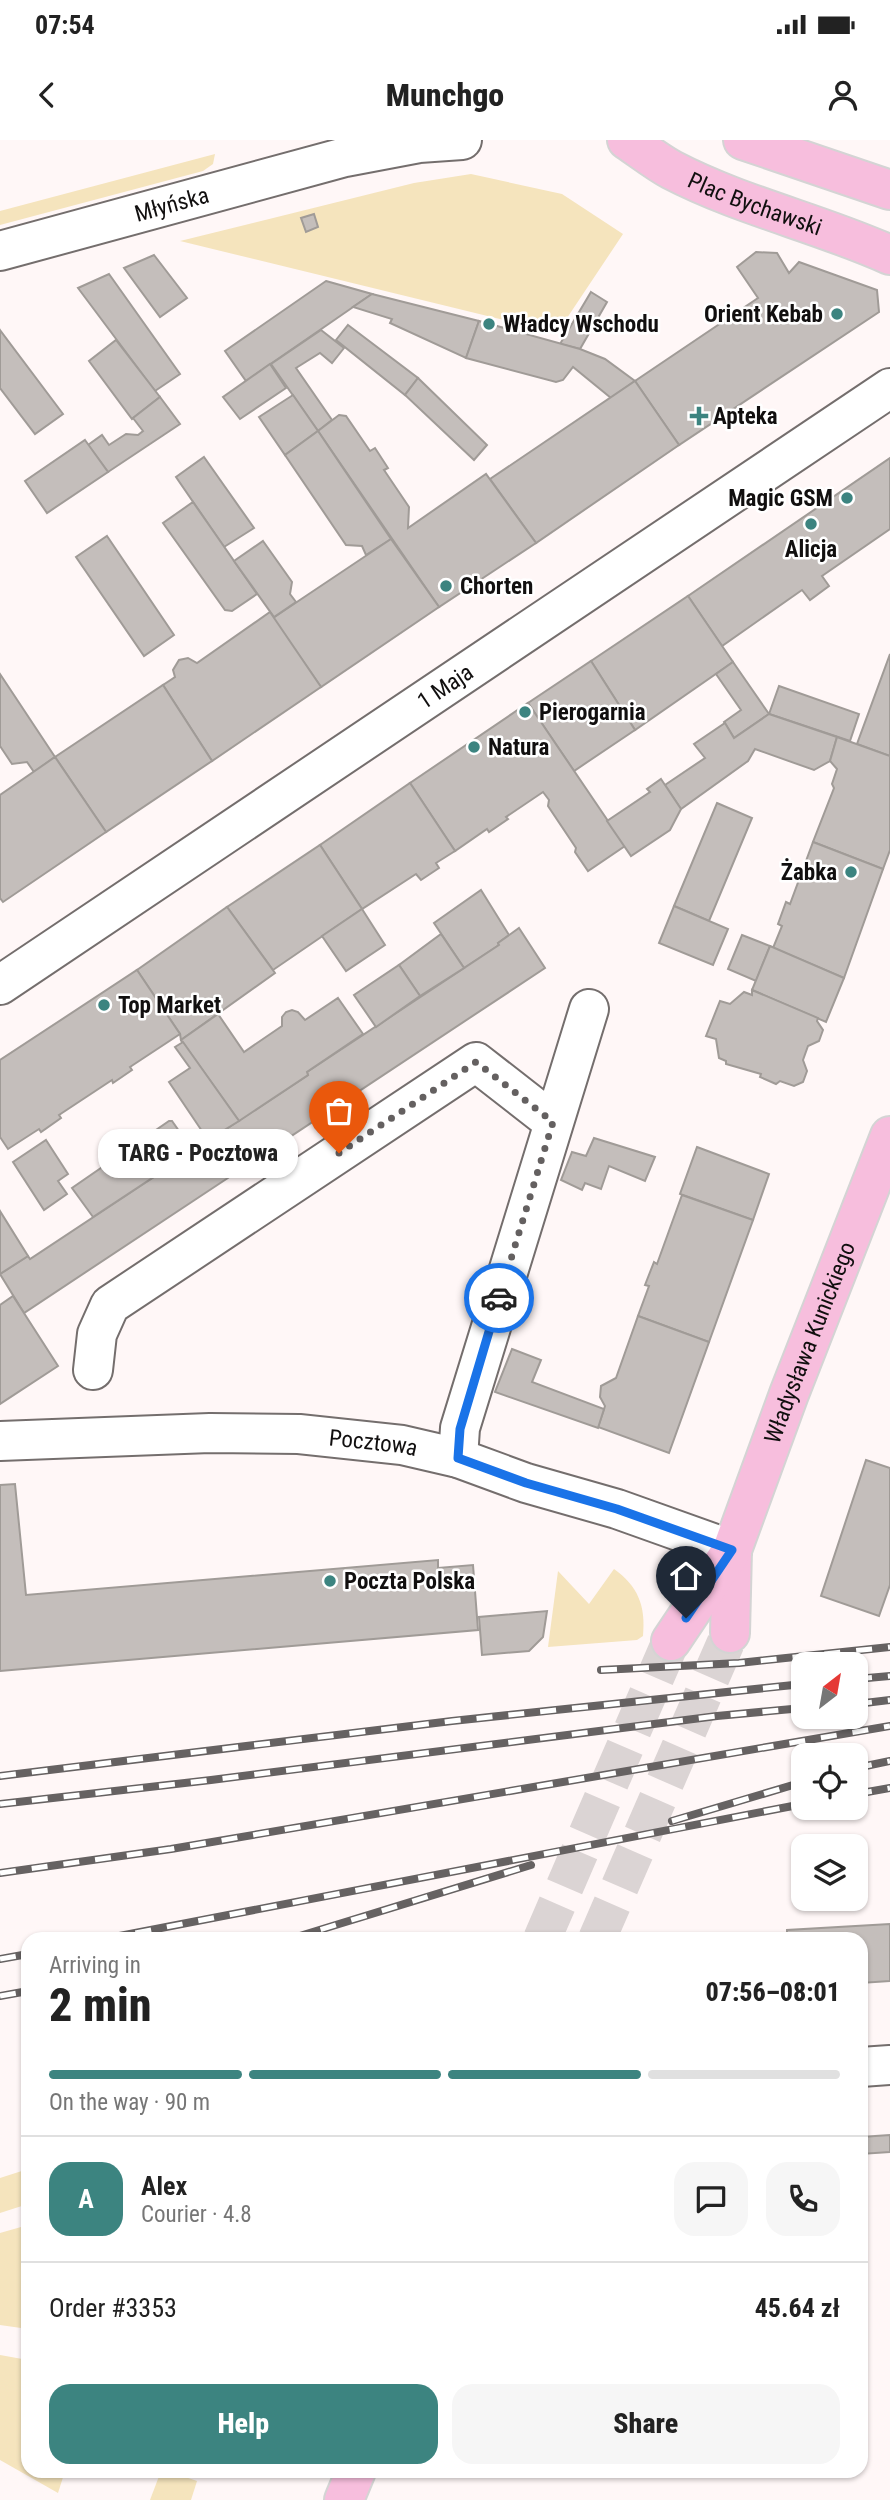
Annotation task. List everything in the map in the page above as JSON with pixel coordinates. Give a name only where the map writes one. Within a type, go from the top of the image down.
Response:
[{"type":"main road","name":"Plac Bychawski","points":[[627,140],[671,170],[729,195],[847,236],[890,255]]},
{"type":"main road","points":[[743,140],[890,190]]},
{"type":"main road","name":"Władysława Kunickiego","points":[[671,1641],[732,1550],[789,1394],[890,1136]]},
{"type":"main road","name":"Władysława Kunickiego","points":[[730,1633],[732,1550]]},
{"type":"main road","points":[[344,2500],[353,2478]]},
{"type":"street","name":"Młyńska","points":[[0,251],[345,157],[419,143],[461,140]]},
{"type":"street","name":"1 Maja","points":[[0,985],[890,388]]},
{"type":"street","points":[[458,1458],[460,1429],[589,1009]]},
{"type":"street","points":[[93,1370],[97,1334],[110,1305],[476,1062],[553,1122]]},
{"type":"street","name":"Pocztowa","points":[[0,1441],[210,1433],[299,1434],[402,1445],[458,1458],[526,1483],[617,1509],[732,1550]]},
{"type":"street","points":[[868,2066],[890,2064]]},
{"type":"shaded area","points":[[215,154],[213,164],[203,171],[0,225],[0,211]]},
{"type":"shaded area","points":[[471,174],[562,194],[623,234],[557,333],[180,241],[414,183]]},
{"type":"shaded area","points":[[614,1569],[629,1582],[639,1598],[643,1615],[643,1636],[637,1640],[548,1647],[558,1571],[589,1604]]},
{"type":"shaded area","points":[[21,2171],[21,2206],[0,2213],[0,2178]]},
{"type":"shaded area","points":[[21,2227],[21,2328],[0,2325],[0,2233]]},
{"type":"shaded area","points":[[0,2355],[21,2359],[21,2472],[0,2460]]},
{"type":"shaded area","points":[[32,2478],[63,2478],[58,2493]]},
{"type":"shaded area","points":[[158,2478],[188,2478],[197,2481],[191,2500],[150,2500]]},
{"type":"building","points":[[314,214],[318,227],[306,232],[301,218]]},
{"type":"building","points":[[756,252],[777,253],[789,273],[799,262],[877,290],[879,312],[679,445],[635,381],[758,298],[737,267]]},
{"type":"building","points":[[154,255],[187,298],[160,317],[124,268]]},
{"type":"building","points":[[109,274],[180,374],[155,391],[78,288]]},
{"type":"building","points":[[326,281],[372,294],[246,381],[225,351]]},
{"type":"building","points":[[591,292],[607,302],[580,349],[560,344]]},
{"type":"building","points":[[372,294],[479,321],[466,358],[390,323],[392,319],[353,307]]},
{"type":"building","points":[[479,321],[580,349],[605,359],[635,381],[611,398],[573,367],[563,380],[556,382],[466,358]]},
{"type":"building","points":[[348,325],[418,378],[405,395],[336,340]]},
{"type":"building","points":[[0,330],[63,414],[35,434],[0,388]]},
{"type":"building","points":[[321,330],[344,348],[332,363],[320,353],[296,368],[332,420],[318,431],[271,364]]},
{"type":"building","points":[[116,340],[160,397],[132,419],[89,361]]},
{"type":"building","points":[[270,364],[286,388],[240,419],[223,397]]},
{"type":"building","points":[[418,378],[487,445],[474,460],[405,395]]},
{"type":"building","points":[[635,381],[679,445],[536,543],[490,479]]},
{"type":"building","points":[[293,395],[318,431],[285,455],[259,417]]},
{"type":"building","points":[[160,397],[180,424],[108,472],[88,445],[102,435],[109,445],[126,434],[138,435],[143,431],[133,418]]},
{"type":"building","points":[[339,415],[346,416],[370,451],[375,448],[388,468],[384,470],[409,507],[408,528],[486,474],[536,543],[439,607],[318,431]]},
{"type":"building","points":[[318,431],[391,539],[366,555],[362,546],[346,545],[285,455]]},
{"type":"building","points":[[85,440],[108,472],[47,513],[25,481]]},
{"type":"building","points":[[204,457],[254,528],[224,547],[176,477]]},
{"type":"building","points":[[890,458],[890,529],[822,576],[829,586],[810,600],[802,590],[722,646],[688,596]]},
{"type":"building","points":[[193,502],[257,594],[232,611],[225,610],[163,523]]},
{"type":"building","points":[[107,536],[174,635],[144,656],[76,557]]},
{"type":"building","points":[[391,539],[439,607],[321,687],[273,618]]},
{"type":"building","points":[[263,541],[292,582],[290,594],[296,602],[274,617],[234,561]]},
{"type":"building","points":[[688,596],[733,662],[635,730],[591,661]]},
{"type":"building","points":[[270,612],[321,687],[212,761],[163,685],[175,677],[173,670],[179,660],[188,658],[197,663]]},
{"type":"building","points":[[890,654],[890,756],[857,744]]},
{"type":"building","points":[[591,661],[635,730],[574,771],[528,703]]},
{"type":"building","points":[[733,662],[769,714],[734,738],[724,722],[741,710],[716,674]]},
{"type":"building","points":[[0,674],[55,757],[34,772],[27,762],[12,764],[0,746]]},
{"type":"building","points":[[163,685],[212,761],[106,832],[55,757]]},
{"type":"building","points":[[779,686],[859,714],[850,741],[769,714]]},
{"type":"building","points":[[528,703],[625,846],[588,871],[548,806],[549,800],[543,792],[489,832],[487,829],[455,851],[410,783]]},
{"type":"building","points":[[769,714],[837,737],[830,761],[814,770],[755,749],[748,761],[681,809],[665,785],[705,758],[694,744],[725,723],[734,738]]},
{"type":"building","points":[[837,737],[890,756],[890,850],[883,869],[813,842],[834,788],[832,784],[837,769],[830,761]]},
{"type":"building","points":[[55,757],[106,832],[3,902],[0,898],[0,795]]},
{"type":"building","points":[[661,779],[681,809],[670,830],[631,856],[607,821],[650,792],[647,789]]},
{"type":"building","points":[[410,783],[455,851],[436,863],[439,868],[421,880],[416,874],[362,909],[320,845]]},
{"type":"building","points":[[717,803],[752,818],[709,921],[674,906]]},
{"type":"building","points":[[813,842],[883,869],[844,978],[773,948],[782,926],[778,924],[786,902],[790,904]]},
{"type":"building","points":[[320,845],[362,909],[273,970],[227,907]]},
{"type":"building","points":[[481,890],[509,935],[498,943],[499,945],[464,968],[434,923]]},
{"type":"building","points":[[674,906],[728,929],[713,965],[659,943]]},
{"type":"building","points":[[227,907],[275,973],[181,1040],[180,1034],[137,970]]},
{"type":"building","points":[[362,909],[385,945],[346,971],[322,936]]},
{"type":"building","points":[[519,928],[545,968],[24,1313],[0,1274],[28,1256],[30,1259],[308,1075],[307,1072],[499,945],[498,943]]},
{"type":"building","points":[[441,934],[464,968],[420,996],[399,965]]},
{"type":"building","points":[[742,935],[770,946],[756,981],[728,969]]},
{"type":"building","points":[[770,946],[844,978],[826,1022],[752,990]]},
{"type":"building","points":[[399,965],[420,996],[376,1027],[354,995]]},
{"type":"building","points":[[137,970],[180,1034],[130,1067],[132,1070],[113,1083],[112,1080],[59,1115],[61,1118],[41,1132],[39,1129],[8,1149],[0,1137],[0,1060]]},
{"type":"building","points":[[752,990],[818,1018],[823,1030],[819,1041],[808,1046],[803,1060],[807,1071],[803,1082],[794,1086],[780,1081],[776,1084],[760,1077],[761,1074],[726,1064],[726,1061],[719,1058],[716,1039],[706,1036],[720,1001],[730,1004],[744,992],[752,995]]},
{"type":"building","points":[[338,998],[363,1034],[239,1121],[181,1040],[218,1014],[244,1052],[282,1026],[282,1017],[286,1012],[298,1012],[305,1020]]},
{"type":"building","points":[[183,1042],[239,1121],[208,1140],[169,1082],[190,1068],[175,1047]]},
{"type":"building","points":[[172,1121],[193,1151],[93,1217],[72,1188]]},
{"type":"building","points":[[594,1138],[655,1157],[645,1181],[609,1166],[601,1189],[585,1183],[582,1190],[561,1180],[572,1152],[586,1156]]},
{"type":"building","points":[[46,1140],[68,1174],[58,1181],[67,1194],[44,1210],[13,1162]]},
{"type":"building","points":[[697,1147],[769,1174],[753,1220],[680,1194]]},
{"type":"building","points":[[682,1195],[753,1220],[709,1342],[638,1316],[649,1286],[645,1285],[654,1262],[657,1264]]},
{"type":"building","points":[[0,1211],[28,1256],[0,1274]]},
{"type":"building","points":[[13,1296],[58,1366],[0,1404],[0,1305]]},
{"type":"building","points":[[638,1316],[709,1342],[669,1453],[598,1427],[605,1406],[600,1397],[601,1386],[616,1378]]},
{"type":"building","points":[[512,1349],[541,1360],[532,1382],[604,1409],[598,1428],[495,1392]]},
{"type":"building","points":[[866,1460],[890,1468],[890,1585],[879,1616],[821,1596]]},
{"type":"building","name":"Poczta Polska","points":[[15,1484],[26,1595],[438,1560],[438,1568],[473,1565],[478,1630],[0,1671],[0,1485]]},
{"type":"building","points":[[547,1611],[543,1637],[529,1651],[482,1655],[479,1617]]},
{"type":"building","points":[[890,1924],[890,1981],[868,1983],[868,1932],[787,1930]]},
{"type":"building","points":[[890,2135],[890,2152],[868,2154],[868,2137]]},
{"type":"tunnel","points":[[600,1932],[730,1633]]},
{"type":"tunnel","points":[[545,1932],[671,1641]]},
{"type":"railway","points":[[601,1670],[739,1663],[890,1647]]},
{"type":"railway","points":[[868,1678],[890,1676]]},
{"type":"railway","points":[[0,1776],[452,1721],[791,1685]]},
{"type":"railway","points":[[868,1703],[890,1700]]},
{"type":"railway","points":[[0,1804],[791,1709]]},
{"type":"railway","points":[[0,1873],[171,1849],[890,1726]]},
{"type":"railway","points":[[868,1766],[890,1761]]},
{"type":"railway","points":[[672,1821],[791,1786]]},
{"type":"railway","points":[[868,1792],[890,1788]]},
{"type":"railway","points":[[140,1932],[791,1806]]},
{"type":"railway","points":[[313,1932],[531,1865]]},
{"type":"railway","points":[[0,1959],[21,1955]]},
{"type":"railway","points":[[0,1996],[21,1992]]},
{"type":"way so far","points":[[339,1153],[476,1062],[553,1122],[499,1298]]},
{"type":"place","name":"Orient Kebab","points":[[837,314]]},
{"type":"place","name":"Władcy Wschodu","points":[[489,324]]},
{"type":"place","name":"Apteka","points":[[699,416]]},
{"type":"place","name":"Magic GSM","points":[[847,498]]},
{"type":"place","name":"Alicja","points":[[811,524]]},
{"type":"place","name":"Chorten","points":[[446,586]]},
{"type":"place","name":"Pierogarnia","points":[[525,712]]},
{"type":"place","name":"Natura","points":[[474,747]]},
{"type":"place","name":"Żabka","points":[[851,872]]},
{"type":"place","name":"Top Market","points":[[104,1005]]},
{"type":"place","name":"TARG - Pocztowa","points":[[339,1153]]},
{"type":"place","name":"Poczta Polska","points":[[330,1581]]},
{"type":"route","points":[[499,1298],[460,1429],[458,1458],[526,1483],[617,1509],[732,1550],[686,1618]]}]
